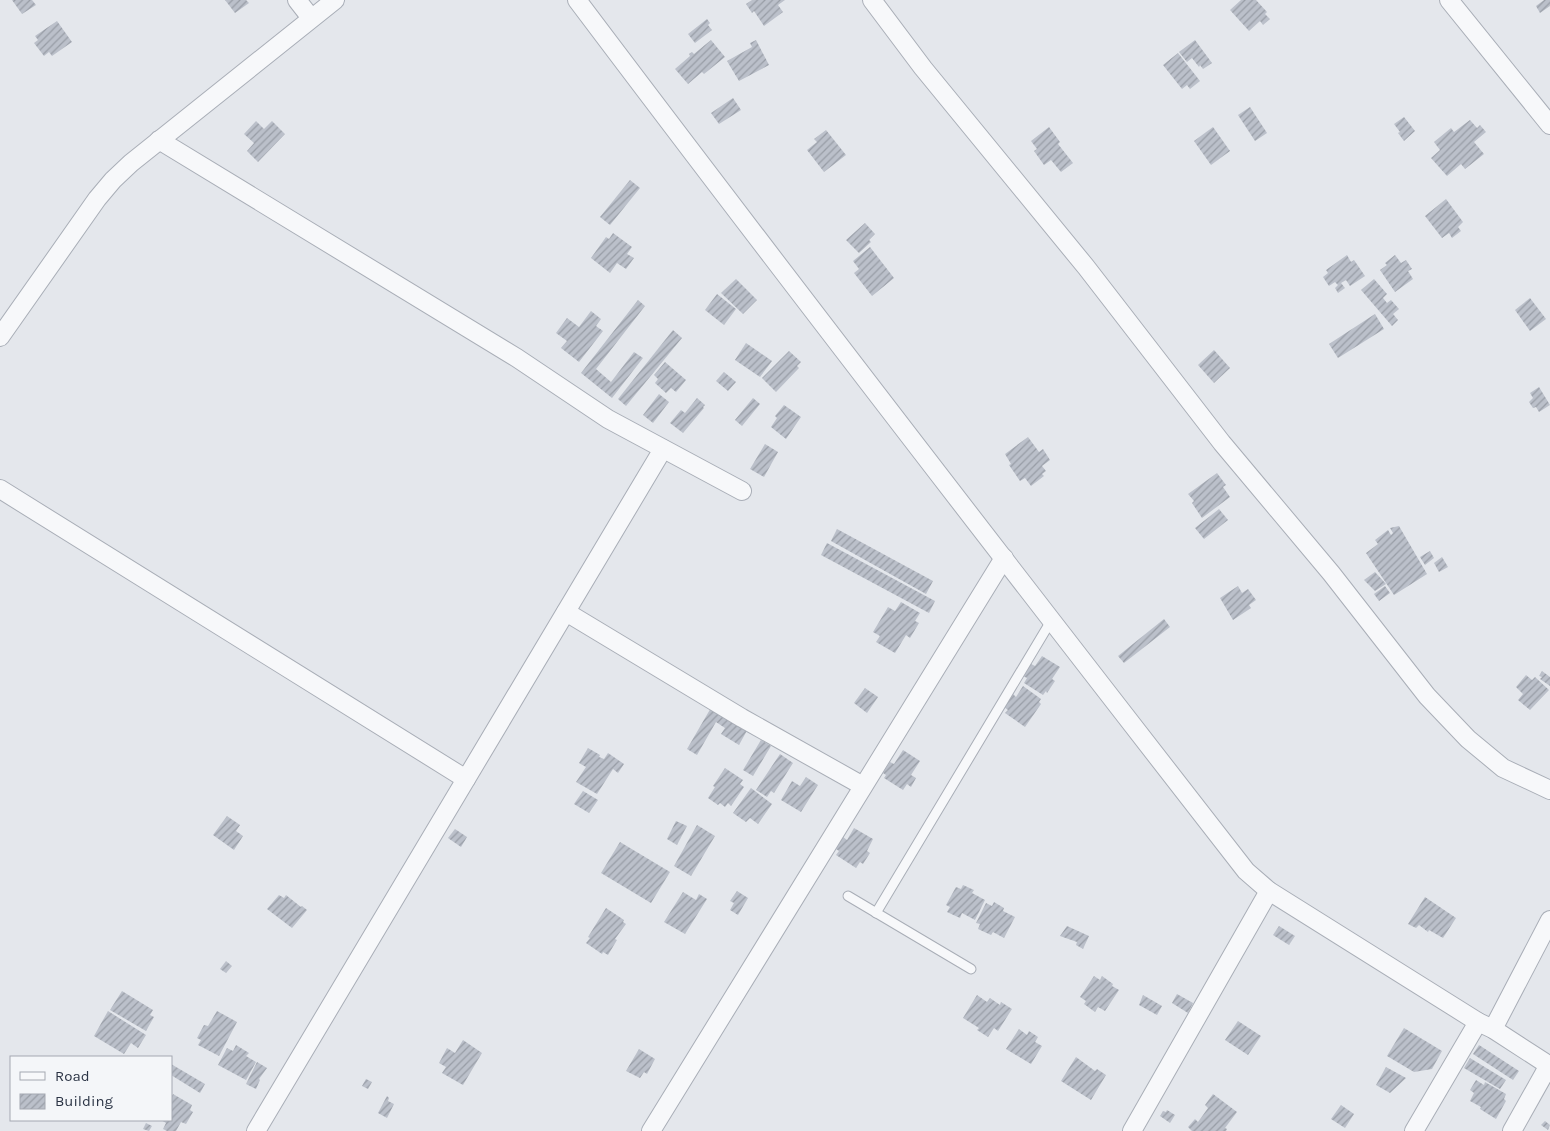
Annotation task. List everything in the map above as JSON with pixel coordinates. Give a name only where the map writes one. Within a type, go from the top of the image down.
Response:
[{"type":"street","points":[[297,0],[311,18]]},
{"type":"street","points":[[0,337],[112,180],[159,140],[335,0]]},
{"type":"street","points":[[577,0],[733,207],[1004,558],[1050,621],[1246,871],[1270,891],[1549,1066],[1512,1131]]},
{"type":"street","points":[[872,0],[923,68],[1086,267],[1222,443],[1331,573],[1427,696],[1468,739],[1503,768],[1550,790]]},
{"type":"street","points":[[1450,0],[1550,125]]},
{"type":"street","points":[[159,140],[517,358],[608,419],[742,491]]},
{"type":"street","points":[[256,1131],[663,449]]},
{"type":"street","points":[[0,489],[466,779]]},
{"type":"street","points":[[651,1131],[1004,558]]},
{"type":"street","points":[[566,612],[742,718],[863,786]]},
{"type":"street","points":[[1132,1131],[1270,891]]},
{"type":"street","points":[[1414,1131],[1486,1025],[1550,920]]},
{"type":"lane","points":[[876,913],[1050,621]]},
{"type":"lane","points":[[848,896],[971,969]]},
{"type":"building","points":[[12,0],[32,0],[36,5],[22,14]]},
{"type":"building","points":[[225,0],[246,0],[249,3],[235,13]]},
{"type":"building","points":[[752,0],[785,0],[778,5],[783,12],[764,26],[754,11],[752,13],[746,4]]},
{"type":"building","points":[[1241,0],[1256,0],[1267,12],[1265,14],[1270,19],[1263,25],[1260,21],[1249,31],[1230,10]]},
{"type":"building","points":[[1544,0],[1550,0],[1550,6],[1540,13],[1536,6]]},
{"type":"building","points":[[707,19],[710,23],[708,25],[712,30],[695,43],[688,34]]},
{"type":"building","points":[[57,21],[72,42],[52,56],[49,52],[44,56],[34,43],[38,40],[35,36]]},
{"type":"building","points":[[711,40],[725,57],[688,84],[675,69],[690,56],[689,54],[692,52],[694,54]]},
{"type":"building","points":[[756,40],[769,65],[739,81],[727,61],[752,47],[750,43]]},
{"type":"building","points":[[1195,40],[1212,63],[1203,69],[1192,58],[1187,62],[1179,52]]},
{"type":"building","points":[[1178,53],[1200,81],[1190,89],[1187,85],[1182,89],[1163,65]]},
{"type":"building","points":[[733,98],[741,110],[719,124],[711,113]]},
{"type":"building","points":[[1250,107],[1267,133],[1255,141],[1238,115]]},
{"type":"building","points":[[1404,117],[1415,131],[1404,141],[1394,124]]},
{"type":"building","points":[[1470,120],[1477,128],[1480,125],[1486,132],[1474,142],[1484,154],[1465,169],[1461,164],[1447,176],[1431,158],[1440,150],[1434,142],[1451,128],[1454,132]]},
{"type":"building","points":[[256,121],[264,129],[272,121],[285,134],[258,162],[247,151],[254,143],[244,134]]},
{"type":"building","points":[[1049,127],[1060,142],[1058,144],[1073,163],[1061,172],[1051,160],[1044,165],[1034,151],[1037,149],[1031,141]]},
{"type":"building","points":[[1213,127],[1230,151],[1211,165],[1194,141]]},
{"type":"building","points":[[826,130],[846,155],[824,172],[807,150],[817,142],[814,139]]},
{"type":"building","points":[[630,180],[640,188],[610,225],[600,217]]},
{"type":"building","points":[[1446,199],[1463,222],[1458,227],[1461,231],[1452,238],[1449,233],[1442,238],[1425,216]]},
{"type":"building","points":[[865,223],[875,234],[869,240],[871,242],[859,253],[846,240]]},
{"type":"building","points":[[613,233],[632,247],[627,254],[634,258],[626,269],[617,263],[610,273],[591,258],[606,237],[609,239]]},
{"type":"building","points":[[870,247],[894,278],[872,296],[854,273],[859,269],[853,261]]},
{"type":"building","points":[[1347,255],[1351,262],[1354,260],[1365,276],[1350,286],[1346,280],[1341,283],[1345,288],[1338,293],[1335,288],[1338,285],[1335,282],[1329,286],[1323,277],[1328,273],[1326,270]]},
{"type":"building","points":[[1395,255],[1401,263],[1406,260],[1412,269],[1408,271],[1413,279],[1395,292],[1380,270]]},
{"type":"building","points":[[736,279],[757,300],[743,314],[721,293]]},
{"type":"building","points":[[1374,279],[1387,294],[1383,298],[1387,303],[1391,300],[1399,309],[1393,314],[1398,320],[1392,326],[1361,290]]},
{"type":"building","points":[[717,294],[736,309],[724,325],[705,310]]},
{"type":"building","points":[[1530,298],[1546,319],[1530,331],[1515,310]]},
{"type":"building","points":[[638,300],[645,306],[596,369],[611,382],[634,352],[643,358],[612,398],[581,373]]},
{"type":"building","points":[[591,311],[601,319],[596,326],[603,331],[579,362],[561,348],[567,341],[556,333],[567,318],[579,327]]},
{"type":"building","points":[[1375,314],[1384,329],[1338,358],[1329,344]]},
{"type":"building","points":[[673,330],[682,338],[626,406],[618,399]]},
{"type":"building","points":[[746,343],[772,361],[760,377],[735,360]]},
{"type":"building","points":[[1214,350],[1230,368],[1214,383],[1198,365]]},
{"type":"building","points":[[789,351],[801,362],[797,366],[799,368],[776,392],[762,378]]},
{"type":"building","points":[[665,362],[686,380],[676,392],[671,388],[666,393],[655,383],[658,379],[654,375]]},
{"type":"building","points":[[724,372],[736,382],[728,391],[716,381]]},
{"type":"building","points":[[1539,387],[1550,405],[1539,412],[1529,402],[1533,398],[1530,393]]},
{"type":"building","points":[[659,394],[669,402],[653,423],[643,415]]},
{"type":"building","points":[[697,398],[705,405],[704,408],[683,433],[670,423],[681,410],[685,413]]},
{"type":"building","points":[[753,398],[760,404],[742,426],[735,420]]},
{"type":"building","points":[[784,405],[801,417],[786,439],[771,427],[777,418],[775,416]]},
{"type":"building","points":[[1028,437],[1039,452],[1043,449],[1050,460],[1042,466],[1046,471],[1042,474],[1044,476],[1031,486],[1025,478],[1020,481],[1009,465],[1011,464],[1005,454]]},
{"type":"building","points":[[765,444],[778,452],[764,477],[750,469]]},
{"type":"building","points":[[1217,473],[1226,485],[1223,487],[1230,497],[1202,518],[1192,503],[1194,501],[1188,494]]},
{"type":"building","points":[[1219,509],[1228,520],[1204,539],[1195,528]]},
{"type":"building","points":[[1399,526],[1427,574],[1394,595],[1366,553],[1378,544],[1375,540],[1388,530],[1391,535],[1393,533],[1390,528]]},
{"type":"building","points":[[837,529],[933,581],[926,594],[831,541]]},
{"type":"building","points":[[827,543],[935,601],[929,613],[821,555]]},
{"type":"building","points":[[1430,551],[1434,558],[1425,565],[1420,557]]},
{"type":"building","points":[[1442,557],[1448,567],[1439,572],[1434,563]]},
{"type":"building","points":[[1375,572],[1386,584],[1375,591],[1364,580]]},
{"type":"building","points":[[1238,586],[1242,593],[1248,589],[1256,600],[1249,605],[1251,608],[1233,620],[1220,598]]},
{"type":"building","points":[[1385,586],[1390,593],[1379,601],[1374,594]]},
{"type":"building","points":[[901,602],[920,613],[915,621],[919,623],[910,638],[906,635],[895,653],[876,642],[880,636],[873,632],[888,607],[895,611]]},
{"type":"building","points":[[1164,619],[1170,627],[1124,663],[1118,656]]},
{"type":"building","points":[[1042,656],[1060,667],[1052,679],[1055,681],[1047,693],[1046,691],[1043,695],[1024,683],[1027,678],[1023,676],[1031,664],[1035,666]]},
{"type":"building","points":[[1542,671],[1550,677],[1550,686],[1540,679],[1542,677],[1539,676]]},
{"type":"building","points":[[1526,675],[1532,680],[1535,677],[1549,690],[1530,710],[1518,700],[1523,694],[1516,687]]},
{"type":"building","points":[[1023,686],[1041,699],[1039,702],[1041,704],[1025,727],[1005,713],[1008,710],[1004,707],[1013,694],[1016,697]]},
{"type":"building","points":[[865,688],[878,697],[867,713],[854,703]]},
{"type":"building","points":[[712,706],[749,727],[739,745],[721,734],[725,728],[716,722],[697,755],[687,749]]},
{"type":"building","points":[[761,740],[771,746],[753,776],[743,770]]},
{"type":"building","points":[[588,748],[600,755],[599,757],[604,759],[608,753],[624,764],[618,773],[613,769],[597,794],[576,782],[586,767],[579,763]]},
{"type":"building","points":[[903,750],[920,761],[911,775],[916,778],[911,787],[907,784],[903,790],[884,778],[886,775],[883,773],[890,762],[894,764]]},
{"type":"building","points":[[780,754],[793,763],[774,793],[771,791],[767,797],[756,790]]},
{"type":"building","points":[[725,768],[743,780],[740,784],[744,787],[731,806],[728,803],[725,807],[720,803],[718,805],[708,798],[715,787],[713,786]]},
{"type":"building","points":[[806,777],[818,785],[801,812],[781,800],[792,781],[800,786]]},
{"type":"building","points":[[751,788],[772,804],[758,824],[750,818],[746,822],[733,813]]},
{"type":"building","points":[[583,791],[598,800],[589,813],[574,804]]},
{"type":"building","points":[[227,816],[240,825],[236,831],[243,836],[234,850],[213,835]]},
{"type":"building","points":[[676,821],[687,826],[677,845],[667,839]]},
{"type":"building","points":[[697,825],[715,836],[691,876],[674,866]]},
{"type":"building","points":[[854,828],[873,839],[867,851],[870,853],[863,864],[860,862],[856,868],[836,855],[839,851],[836,849],[843,837],[847,840]]},
{"type":"building","points":[[455,829],[467,837],[461,847],[448,838]]},
{"type":"building","points":[[620,842],[670,872],[651,903],[601,873]]},
{"type":"building","points":[[963,885],[974,890],[972,893],[985,900],[975,920],[962,913],[960,918],[947,912],[950,907],[946,905],[956,887],[961,889]]},
{"type":"building","points":[[737,891],[748,898],[738,915],[730,910],[734,903],[730,901]]},
{"type":"building","points":[[683,892],[696,900],[699,894],[707,899],[685,934],[664,922]]},
{"type":"building","points":[[279,895],[284,898],[286,895],[307,910],[292,928],[267,909]]},
{"type":"building","points":[[1425,897],[1456,918],[1443,938],[1429,930],[1428,932],[1419,925],[1416,928],[1408,924]]},
{"type":"building","points":[[994,902],[1004,908],[1003,911],[1015,917],[1004,938],[993,932],[991,935],[978,929],[980,924],[976,923],[986,903],[992,906]]},
{"type":"building","points":[[606,908],[624,920],[623,922],[626,924],[615,939],[617,940],[608,955],[603,952],[602,954],[586,943]]},
{"type":"building","points":[[1067,926],[1089,936],[1083,949],[1076,945],[1077,942],[1060,936]]},
{"type":"building","points":[[1279,926],[1295,936],[1289,945],[1273,935]]},
{"type":"building","points":[[226,961],[232,966],[226,973],[220,969]]},
{"type":"building","points":[[1094,976],[1100,980],[1102,976],[1119,990],[1105,1011],[1098,1007],[1095,1012],[1084,1004],[1086,1001],[1080,997]]},
{"type":"building","points":[[122,991],[153,1010],[150,1015],[154,1017],[146,1031],[110,1010]]},
{"type":"building","points":[[1177,994],[1193,1003],[1188,1013],[1172,1003]]},
{"type":"building","points":[[977,995],[987,1002],[990,998],[1000,1005],[1001,1002],[1012,1009],[998,1031],[994,1028],[988,1037],[977,1030],[979,1028],[963,1018]]},
{"type":"building","points":[[1143,995],[1162,1006],[1157,1015],[1139,1005]]},
{"type":"building","points":[[108,1011],[146,1035],[138,1048],[131,1043],[124,1054],[94,1036]]},
{"type":"building","points":[[217,1011],[237,1022],[219,1056],[198,1045],[201,1040],[197,1038],[204,1025],[208,1026]]},
{"type":"building","points":[[1238,1021],[1261,1036],[1248,1055],[1225,1040]]},
{"type":"building","points":[[1404,1028],[1442,1051],[1432,1069],[1414,1072],[1387,1056]]},
{"type":"building","points":[[1019,1029],[1027,1035],[1029,1031],[1038,1037],[1035,1042],[1042,1046],[1031,1064],[1006,1049]]},
{"type":"building","points":[[463,1040],[482,1053],[463,1085],[442,1073],[446,1067],[439,1063],[447,1048],[455,1053]]},
{"type":"building","points":[[236,1045],[249,1053],[246,1056],[256,1062],[246,1080],[218,1065],[227,1048],[233,1051]]},
{"type":"building","points":[[1479,1045],[1519,1071],[1513,1080],[1473,1054]]},
{"type":"building","points":[[639,1049],[655,1059],[647,1074],[644,1072],[640,1078],[626,1071]]},
{"type":"building","points":[[1076,1057],[1095,1071],[1097,1069],[1106,1075],[1091,1100],[1061,1081]]},
{"type":"building","points":[[1470,1058],[1506,1080],[1500,1089],[1464,1068]]},
{"type":"building","points":[[257,1062],[267,1068],[259,1079],[256,1089],[246,1084]]},
{"type":"building","points":[[172,1065],[205,1084],[200,1093],[172,1076]]},
{"type":"building","points":[[1386,1067],[1406,1078],[1390,1093],[1376,1085]]},
{"type":"building","points":[[366,1079],[372,1082],[368,1089],[362,1086]]},
{"type":"building","points":[[1476,1080],[1484,1085],[1485,1082],[1506,1094],[1504,1099],[1506,1101],[1496,1119],[1470,1101],[1474,1093],[1470,1090]]},
{"type":"building","points":[[173,1094],[192,1105],[190,1110],[193,1112],[186,1124],[181,1122],[176,1131],[167,1131],[163,1129],[166,1123],[163,1121],[172,1121]]},
{"type":"building","points":[[1213,1094],[1237,1112],[1225,1128],[1227,1129],[1226,1131],[1192,1131],[1188,1127],[1195,1119],[1198,1122],[1208,1108],[1205,1105]]},
{"type":"building","points":[[387,1096],[389,1098],[388,1101],[394,1104],[387,1118],[378,1113]]},
{"type":"building","points":[[1341,1105],[1354,1114],[1345,1128],[1331,1119]]},
{"type":"building","points":[[1167,1110],[1175,1115],[1170,1123],[1160,1116],[1163,1111],[1166,1112]]},
{"type":"building","points":[[1545,1121],[1550,1125],[1548,1130],[1541,1125]]},
{"type":"building","points":[[146,1123],[152,1126],[149,1131],[143,1129]]}]
